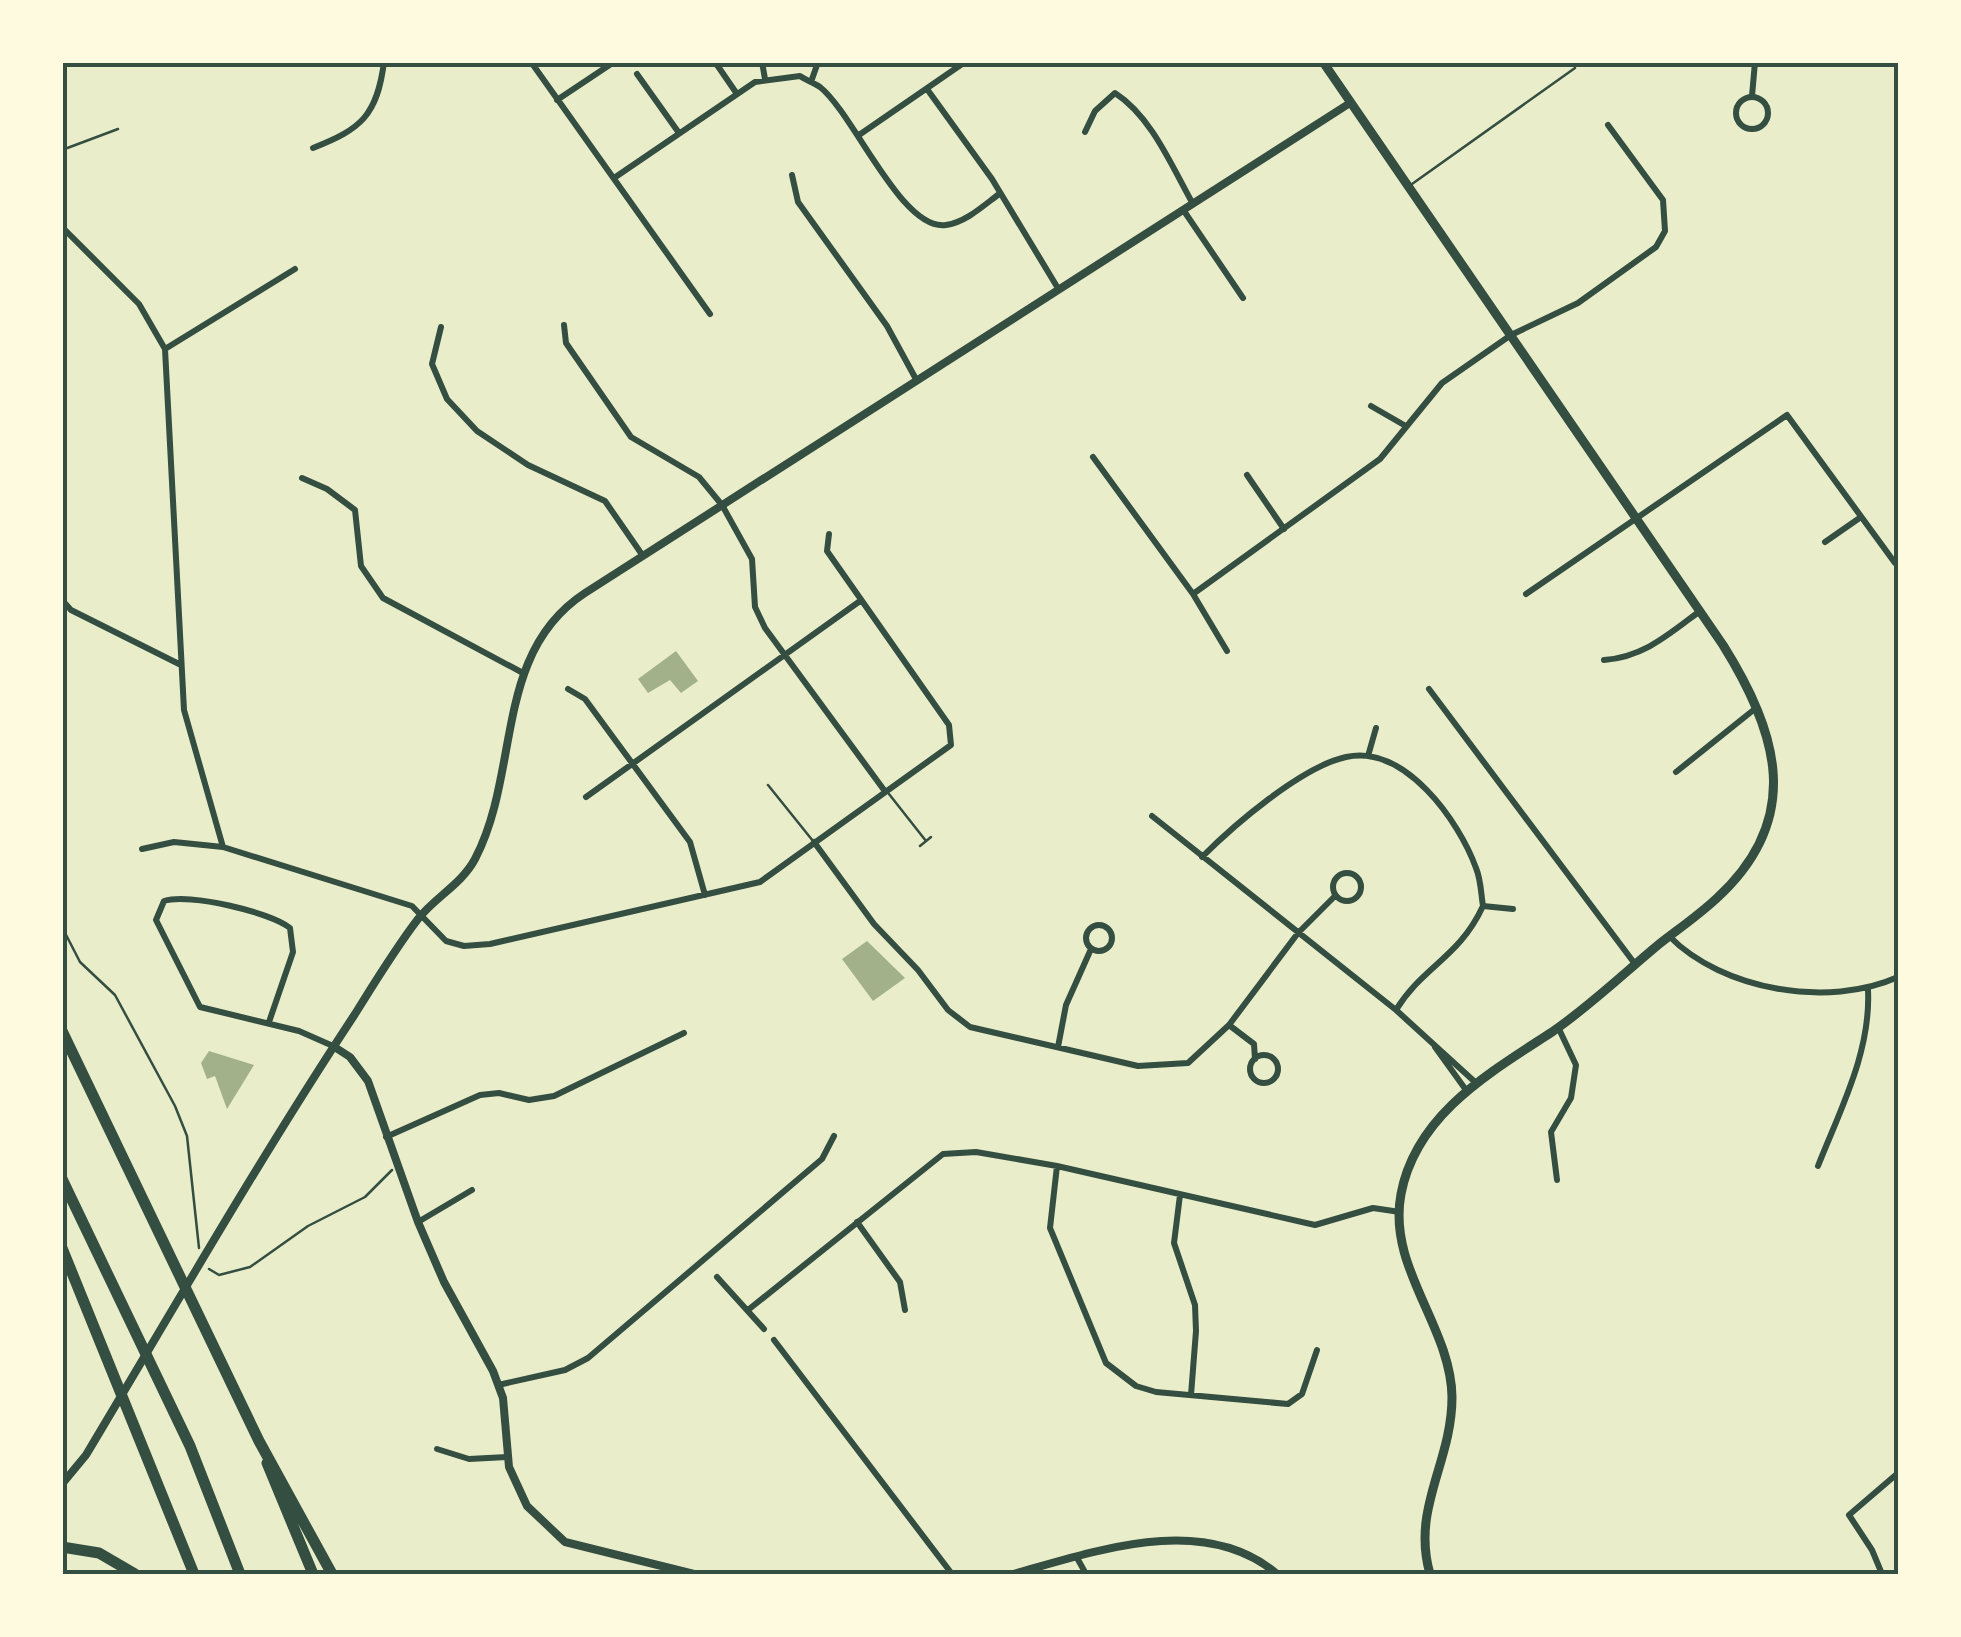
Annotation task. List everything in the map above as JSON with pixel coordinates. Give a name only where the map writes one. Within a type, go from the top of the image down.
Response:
[{"type":"highway","points":[[62,1031],[260,1440],[332,1574]]},
{"type":"highway","points":[[62,1178],[190,1446],[240,1574]]},
{"type":"highway","points":[[62,1248],[194,1574]]},
{"type":"highway","points":[[260,1440],[286,1517],[313,1574]]},
{"type":"highway","points":[[62,1548],[100,1553],[136,1574]]},
{"type":"main road","points":[[1323,62],[1700,611],[1757,707],[1772,746],[1775,772],[1766,825],[1728,886],[1558,1028],[1466,1090],[1432,1125],[1401,1193],[1400,1212],[1412,1280],[1451,1374],[1446,1448],[1426,1512],[1422,1545],[1430,1574]]},
{"type":"street","points":[[313,148],[356,131],[374,107],[384,62]]},
{"type":"street","points":[[530,62],[710,314]]},
{"type":"street","points":[[556,100],[614,62]]},
{"type":"street","points":[[716,62],[737,94]]},
{"type":"street","points":[[762,62],[766,79]]},
{"type":"street","points":[[811,82],[818,62]]},
{"type":"street","points":[[858,136],[964,62]]},
{"type":"street","points":[[1752,97],[1755,62]]},
{"type":"street","points":[[637,74],[679,134]]},
{"type":"street","points":[[614,178],[737,94],[766,79],[800,76],[831,99],[908,208],[926,222],[942,226],[959,222],[999,194]]},
{"type":"street","points":[[926,88],[1059,290]]},
{"type":"street","points":[[1084,132],[1095,111],[1116,93],[1127,100],[1160,143],[1194,205]]},
{"type":"street","points":[[1752,97],[1766,103],[1769,113],[1762,126],[1752,129],[1742,125],[1736,110],[1742,100],[1752,97]]},
{"type":"street","points":[[62,1484],[104,1426],[333,1046],[420,915],[448,892],[475,859],[492,808],[523,673],[537,640],[558,613],[1350,103]]},
{"type":"street","points":[[1193,594],[1380,459],[1442,383],[1511,335],[1578,303],[1656,246],[1665,231],[1663,200],[1608,125]]},
{"type":"street","points":[[792,175],[798,202],[887,326],[917,381]]},
{"type":"street","points":[[1184,211],[1244,298]]},
{"type":"street","points":[[62,227],[139,304],[165,349],[189,733],[223,848]]},
{"type":"street","points":[[165,349],[295,269]]},
{"type":"street","points":[[564,325],[566,343],[631,436],[699,478],[722,505],[752,560],[756,608],[785,655],[884,790]]},
{"type":"street","points":[[441,327],[432,364],[448,399],[477,430],[528,465],[605,501],[643,556]]},
{"type":"street","points":[[1371,406],[1404,425]]},
{"type":"street","points":[[1526,594],[1787,415],[1894,563]]},
{"type":"street","points":[[1094,457],[1193,594],[1227,651]]},
{"type":"street","points":[[1247,475],[1284,529]]},
{"type":"street","points":[[302,478],[327,489],[355,510],[359,560],[384,598],[523,673]]},
{"type":"street","points":[[1825,542],[1861,517]]},
{"type":"street","points":[[142,849],[174,842],[223,848],[329,884],[368,890],[412,906],[446,940],[472,946],[760,882],[951,745],[949,724],[827,550],[829,534]]},
{"type":"street","points":[[62,600],[71,610],[182,665]]},
{"type":"street","points":[[586,797],[860,601]]},
{"type":"street","points":[[1604,660],[1626,658],[1650,648],[1700,611]]},
{"type":"street","points":[[1430,688],[1635,964]]},
{"type":"street","points":[[568,689],[585,699],[690,842],[705,895]]},
{"type":"street","points":[[1676,772],[1757,707]]},
{"type":"street","points":[[1368,756],[1376,728]]},
{"type":"street","points":[[1202,857],[1224,835],[1326,765],[1346,757],[1368,756],[1390,762],[1415,780],[1462,839],[1478,870],[1482,906],[1470,934],[1446,961],[1412,985],[1396,1010]]},
{"type":"street","points":[[1152,816],[1396,1010],[1475,1082]]},
{"type":"street","points":[[814,842],[874,924],[918,970],[948,1010],[970,1027],[1138,1066],[1188,1063],[1229,1025],[1298,933],[1335,896]]},
{"type":"street","points":[[1351,874],[1359,880],[1357,898],[1348,902],[1335,896],[1333,883],[1338,876],[1351,874]]},
{"type":"street","points":[[269,1022],[293,952],[293,934],[286,924],[207,901],[176,897],[164,901],[156,920],[200,1007],[269,1022],[333,1046],[350,1056],[368,1081],[418,1222],[498,1384],[507,1457],[526,1506],[556,1537],[601,1554],[694,1574]]},
{"type":"street","points":[[1482,906],[1513,909]]},
{"type":"street","points":[[1100,925],[1108,928],[1111,945],[1104,951],[1092,950],[1086,938],[1088,930],[1100,925]]},
{"type":"street","points":[[1669,936],[1702,964],[1766,985],[1824,992],[1868,990],[1898,977]]},
{"type":"street","points":[[1058,1047],[1066,1005],[1092,950]]},
{"type":"street","points":[[1818,1166],[1870,1022],[1868,990]]},
{"type":"street","points":[[1229,1025],[1254,1044],[1255,1059],[1250,1067],[1255,1080],[1264,1084],[1273,1080],[1278,1068],[1275,1060],[1267,1056],[1255,1059]]},
{"type":"street","points":[[1557,1180],[1551,1132],[1571,1098],[1576,1064],[1558,1028]]},
{"type":"street","points":[[385,1137],[480,1094],[540,1100],[554,1096],[684,1033]]},
{"type":"street","points":[[1435,1046],[1440,1060],[1466,1090]]},
{"type":"street","points":[[498,1384],[565,1370],[588,1358],[822,1159],[834,1136]]},
{"type":"street","points":[[748,1310],[943,1154],[976,1152],[1057,1166],[1315,1225],[1373,1208],[1400,1212]]},
{"type":"street","points":[[1057,1166],[1050,1228],[1106,1363],[1136,1386],[1191,1396],[1293,1402],[1302,1394],[1317,1350]]},
{"type":"street","points":[[418,1222],[472,1190]]},
{"type":"street","points":[[1180,1195],[1174,1243],[1194,1305],[1191,1396]]},
{"type":"street","points":[[857,1222],[900,1282],[906,1310]]},
{"type":"street","points":[[717,1277],[764,1329]]},
{"type":"street","points":[[774,1340],[952,1574]]},
{"type":"street","points":[[437,1449],[468,1459],[507,1457]]},
{"type":"street","points":[[1882,1574],[1872,1550],[1850,1520],[1852,1511],[1898,1472]]},
{"type":"street","points":[[1013,1574],[1076,1556],[1201,1540],[1244,1551],[1277,1574]]},
{"type":"street","points":[[1076,1556],[1086,1574]]},
{"type":"lane","points":[[1407,188],[1575,68]]},
{"type":"lane","points":[[62,150],[118,129]]},
{"type":"lane","points":[[768,785],[814,842]]},
{"type":"lane","points":[[884,790],[926,841]]},
{"type":"lane","points":[[920,846],[930,837]]},
{"type":"path","points":[[62,927],[80,962],[115,995],[187,1136],[199,1251]]},
{"type":"path","points":[[208,1268],[219,1274],[250,1267],[308,1226],[365,1197],[396,1165]]},
{"type":"shaded area","points":[[676,651],[698,681],[681,693],[670,680],[648,693],[638,679]]},
{"type":"shaded area","points":[[867,941],[905,978],[873,1001],[842,959]]},
{"type":"shaded area","points":[[209,1051],[254,1065],[227,1109],[215,1076],[207,1079],[201,1063]]}]
